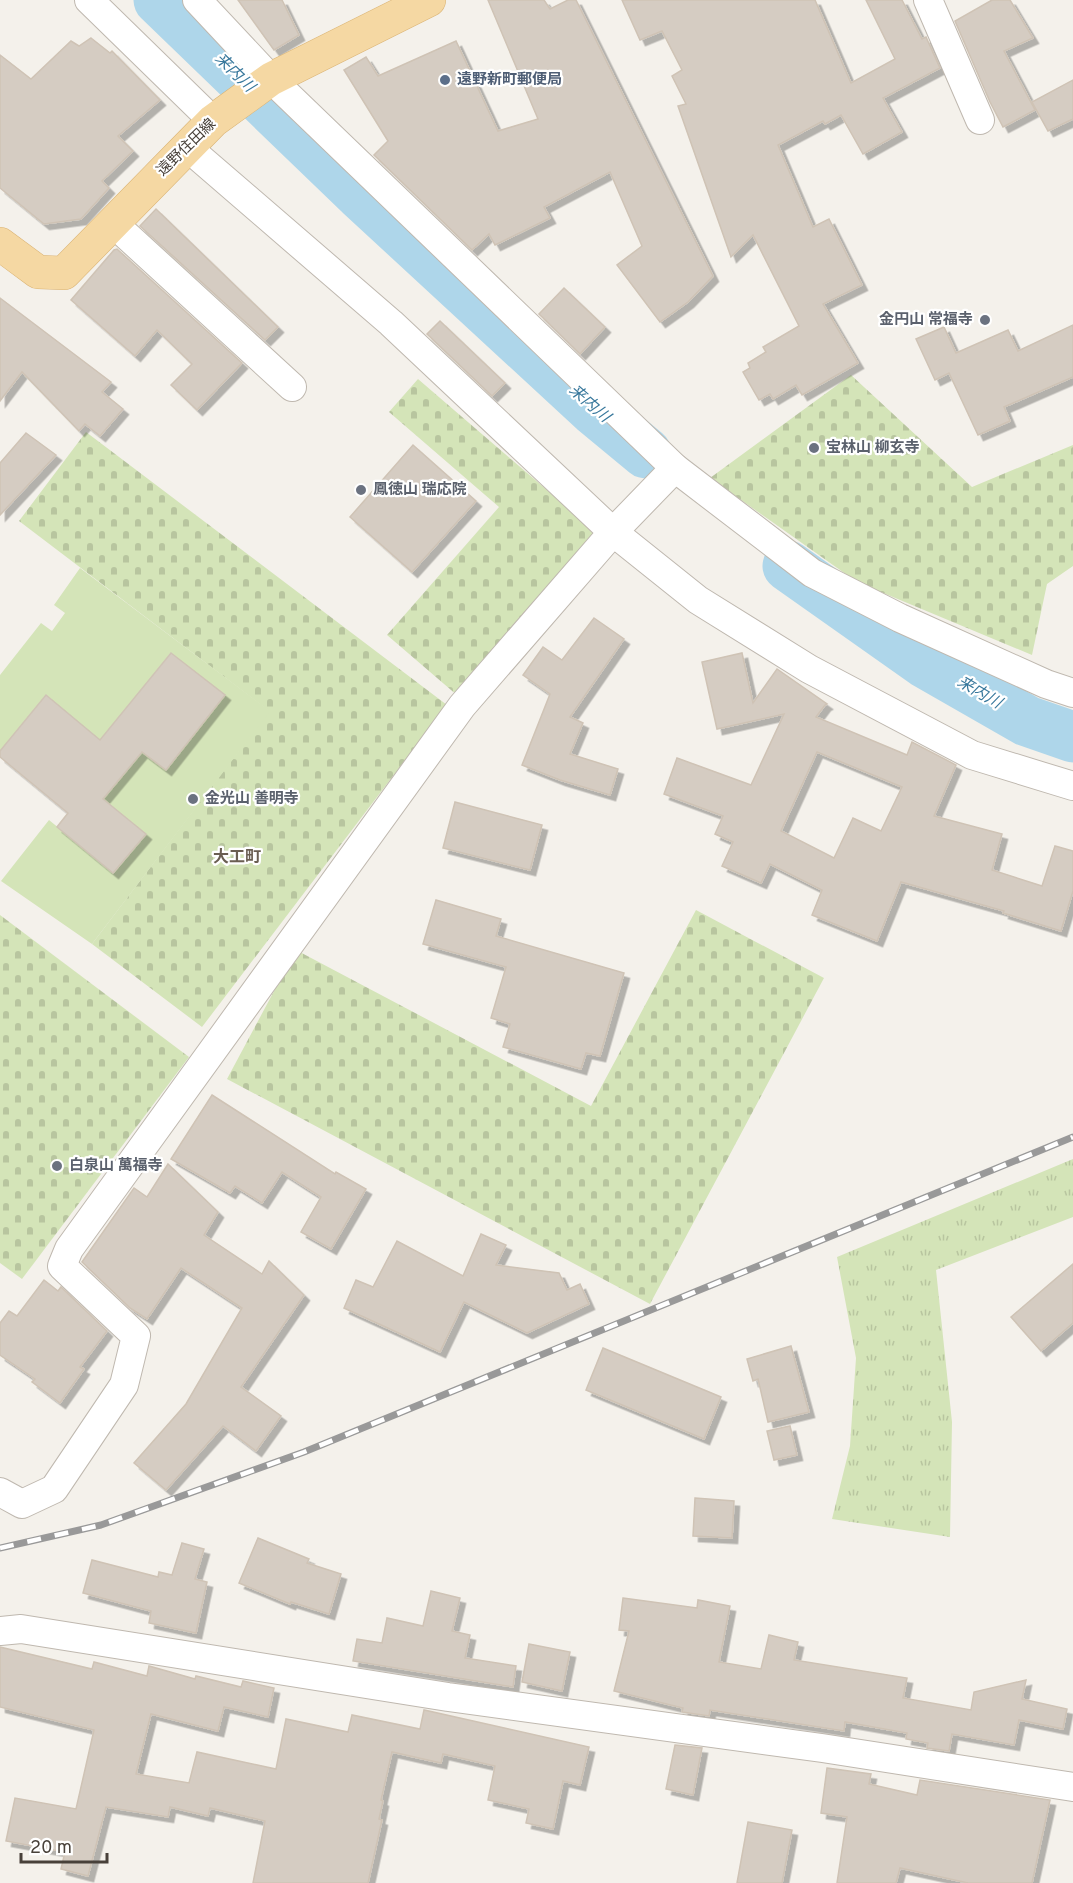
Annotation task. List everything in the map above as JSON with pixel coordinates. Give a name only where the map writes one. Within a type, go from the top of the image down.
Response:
[{"type":"main road","name":"遠野住田線","points":[[0,244],[38,272],[64,273],[220,116],[271,79],[429,0]]},
{"type":"street","points":[[89,0],[220,116]]},
{"type":"street","points":[[197,0],[271,79],[675,468],[812,573],[900,618],[1046,684],[1073,693]]},
{"type":"street","points":[[928,0],[980,120]]},
{"type":"street","points":[[187,147],[391,323],[613,532],[698,600],[809,669],[972,754],[1073,786]]},
{"type":"street","points":[[113,223],[292,387]]},
{"type":"street","points":[[0,1492],[22,1504],[54,1489],[124,1384],[136,1336],[62,1266],[69,1249],[462,706],[613,532],[675,468]]},
{"type":"street","points":[[0,1631],[21,1629],[448,1697],[822,1748],[1073,1787]]},
{"type":"green space","points":[[851,375],[972,487],[1073,445],[1073,566],[1047,584],[1032,655],[857,582],[710,478]]},
{"type":"green space","points":[[418,379],[598,534],[458,696],[387,635],[499,507],[389,412]]},
{"type":"green space","points":[[86,432],[447,705],[202,1027],[92,944],[269,711],[19,521]]},
{"type":"green space","points":[[80,568],[270,711],[92,944],[1,881],[49,820],[114,873],[146,834],[103,799],[142,752],[166,770],[225,695],[171,653],[100,740],[46,695],[0,751],[0,675],[41,623],[52,631],[65,613],[54,605]]},
{"type":"green space","points":[[696,910],[824,978],[650,1304],[227,1079],[296,950],[591,1106]]},
{"type":"green space","name":"白泉山 萬福寺","points":[[0,915],[189,1057],[22,1279],[0,1263]]},
{"type":"green space","points":[[1073,1159],[1073,1217],[936,1270],[952,1422],[950,1537],[832,1519],[850,1446],[856,1358],[837,1257]]},
{"type":"building","points":[[238,0],[282,0],[299,35],[274,50]]},
{"type":"building","points":[[488,0],[544,0],[550,9],[568,0],[576,0],[713,276],[688,302],[660,322],[617,265],[642,246],[610,172],[544,207],[550,218],[495,245],[489,234],[472,250],[374,155],[388,141],[344,70],[366,57],[378,76],[456,41],[498,131],[538,119]]},
{"type":"building","points":[[622,0],[815,0],[851,83],[895,59],[866,0],[902,0],[922,39],[926,37],[940,68],[883,98],[902,132],[863,154],[841,115],[825,124],[823,121],[778,145],[813,227],[829,219],[862,285],[823,304],[858,363],[802,395],[796,385],[773,399],[770,394],[759,400],[743,372],[750,368],[748,363],[766,352],[763,347],[799,326],[753,235],[731,257],[678,106],[686,104],[672,76],[682,70],[662,31],[640,40]]},
{"type":"building","points":[[992,0],[1010,0],[1033,38],[1004,51],[1035,110],[1003,127],[955,21]]},
{"type":"building","points":[[91,38],[110,53],[112,51],[160,100],[118,136],[133,151],[102,181],[109,188],[81,219],[44,224],[0,188],[0,55],[31,79],[71,41],[79,46]]},
{"type":"building","points":[[1073,80],[1073,119],[1048,131],[1032,102]]},
{"type":"building","points":[[156,209],[278,327],[265,340],[140,226]]},
{"type":"building","points":[[117,249],[242,363],[197,410],[171,385],[192,364],[157,330],[135,356],[71,300]]},
{"type":"building","points":[[564,288],[605,327],[580,354],[539,314]]},
{"type":"building","points":[[0,298],[111,382],[102,392],[123,409],[100,436],[85,424],[79,431],[22,372],[0,401]]},
{"type":"building","points":[[440,321],[505,383],[492,396],[427,334]]},
{"type":"building","points":[[1073,325],[1073,377],[1004,407],[1010,421],[978,435],[949,373],[935,380],[916,339],[944,327],[956,353],[1008,330],[1018,351]]},
{"type":"building","points":[[26,433],[56,455],[0,515],[0,463]]},
{"type":"building","points":[[413,445],[476,501],[412,572],[350,517]]},
{"type":"building","points":[[594,618],[624,639],[570,717],[583,723],[570,754],[618,769],[610,795],[560,780],[522,765],[550,694],[523,675],[543,647],[562,660]]},
{"type":"building","points":[[171,653],[225,695],[166,770],[142,752],[103,799],[146,834],[113,873],[57,827],[68,813],[0,757],[0,751],[46,695],[100,740]]},
{"type":"building","points":[[742,653],[753,703],[777,669],[827,704],[816,717],[907,755],[912,742],[956,765],[934,816],[1002,834],[992,870],[1042,886],[1055,846],[1073,851],[1073,891],[1061,931],[1003,913],[1004,911],[901,882],[877,941],[812,915],[822,890],[770,864],[761,883],[722,866],[733,842],[715,834],[723,816],[664,794],[677,758],[751,785],[784,714],[717,729],[702,662]],"holes":[[[817,752],[902,787],[881,831],[853,818],[834,858],[781,831]]]},
{"type":"building","points":[[455,802],[542,825],[530,870],[443,848]]},
{"type":"building","points":[[436,900],[501,919],[496,936],[624,973],[600,1056],[586,1053],[581,1069],[503,1047],[510,1024],[491,1018],[506,967],[423,944]]},
{"type":"building","points":[[212,1095],[335,1174],[336,1172],[366,1189],[331,1249],[301,1232],[321,1197],[282,1172],[262,1203],[235,1186],[230,1193],[171,1159]]},
{"type":"building","points":[[168,1164],[218,1212],[204,1235],[262,1274],[269,1261],[304,1295],[241,1387],[281,1416],[256,1451],[223,1426],[166,1490],[134,1463],[186,1404],[242,1308],[181,1268],[147,1319],[130,1308],[82,1262],[134,1188],[147,1197]]},
{"type":"building","points":[[481,1234],[506,1245],[496,1265],[559,1273],[567,1290],[580,1284],[589,1304],[527,1333],[464,1302],[440,1352],[344,1308],[356,1280],[373,1287],[397,1241],[463,1276]]},
{"type":"building","points":[[1073,1264],[1073,1323],[1041,1351],[1011,1317]]},
{"type":"building","points":[[44,1280],[58,1291],[61,1287],[107,1331],[80,1367],[84,1369],[60,1403],[32,1382],[35,1379],[0,1355],[0,1323],[9,1311],[17,1316]]},
{"type":"building","points":[[791,1346],[809,1412],[768,1422],[758,1379],[753,1381],[747,1359]]},
{"type":"building","points":[[603,1348],[721,1397],[704,1439],[586,1390]]},
{"type":"building","points":[[790,1426],[797,1455],[774,1460],[767,1431]]},
{"type":"building","points":[[695,1498],[734,1501],[732,1538],[693,1536]]},
{"type":"building","points":[[258,1538],[309,1559],[307,1563],[341,1574],[329,1614],[291,1602],[290,1604],[239,1583]]},
{"type":"building","points":[[182,1543],[204,1549],[195,1579],[207,1582],[196,1633],[149,1623],[151,1611],[83,1593],[92,1560],[158,1577],[159,1572],[172,1575]]},
{"type":"building","points":[[431,1591],[460,1598],[452,1631],[470,1635],[465,1658],[516,1666],[513,1687],[353,1661],[357,1639],[382,1643],[387,1618],[423,1626]]},
{"type":"building","points":[[623,1598],[697,1608],[698,1600],[730,1606],[719,1662],[761,1669],[769,1635],[798,1642],[794,1660],[907,1678],[903,1698],[971,1710],[974,1692],[1026,1680],[1022,1699],[1067,1709],[1063,1729],[1019,1720],[1014,1745],[952,1734],[949,1751],[927,1748],[928,1743],[906,1739],[907,1733],[845,1722],[844,1731],[710,1710],[709,1716],[682,1712],[683,1708],[614,1691],[629,1631],[619,1630]]},
{"type":"building","points":[[529,1644],[570,1652],[562,1691],[522,1682]]},
{"type":"building","points":[[0,1647],[92,1669],[94,1662],[147,1676],[149,1666],[195,1679],[196,1676],[241,1687],[243,1681],[274,1688],[268,1717],[224,1707],[218,1731],[151,1714],[136,1774],[189,1783],[197,1752],[276,1769],[286,1719],[348,1732],[352,1715],[420,1729],[424,1710],[589,1747],[580,1785],[563,1781],[553,1829],[526,1823],[529,1809],[488,1800],[495,1766],[443,1754],[441,1763],[392,1752],[381,1800],[383,1801],[379,1819],[382,1820],[368,1883],[253,1883],[265,1821],[210,1808],[208,1816],[170,1807],[168,1817],[106,1807],[88,1876],[61,1869],[65,1852],[6,1841],[15,1798],[76,1809],[94,1730],[0,1707]]},
{"type":"building","points":[[675,1745],[702,1748],[693,1795],[666,1789]]},
{"type":"building","points":[[827,1768],[871,1774],[869,1784],[917,1795],[920,1780],[1050,1800],[1032,1883],[968,1883],[900,1868],[896,1883],[837,1883],[847,1817],[821,1813]]},
{"type":"building","points":[[748,1822],[792,1830],[782,1883],[737,1883]]},
{"type":"waterway","name":"来内川","points":[[159,0],[360,194],[594,410],[646,453]]},
{"type":"waterway","name":"来内川","points":[[788,566],[924,662],[1027,721],[1073,737]]},
{"type":"railway","points":[[0,1548],[101,1525],[304,1452],[1073,1137]]},
{"type":"place","name":"遠野新町郵便局","points":[[445,80]]},
{"type":"place","name":"金円山 常福寺","points":[[985,320]]},
{"type":"place","name":"宝林山 柳玄寺","points":[[814,448]]},
{"type":"place","name":"鳳徳山 瑞応院","points":[[361,490]]},
{"type":"place","name":"金光山 善明寺","points":[[193,799]]},
{"type":"place","name":"白泉山 萬福寺","points":[[57,1166]]},
{"type":"district","name":"大工町","points":[[237,858]]}]
